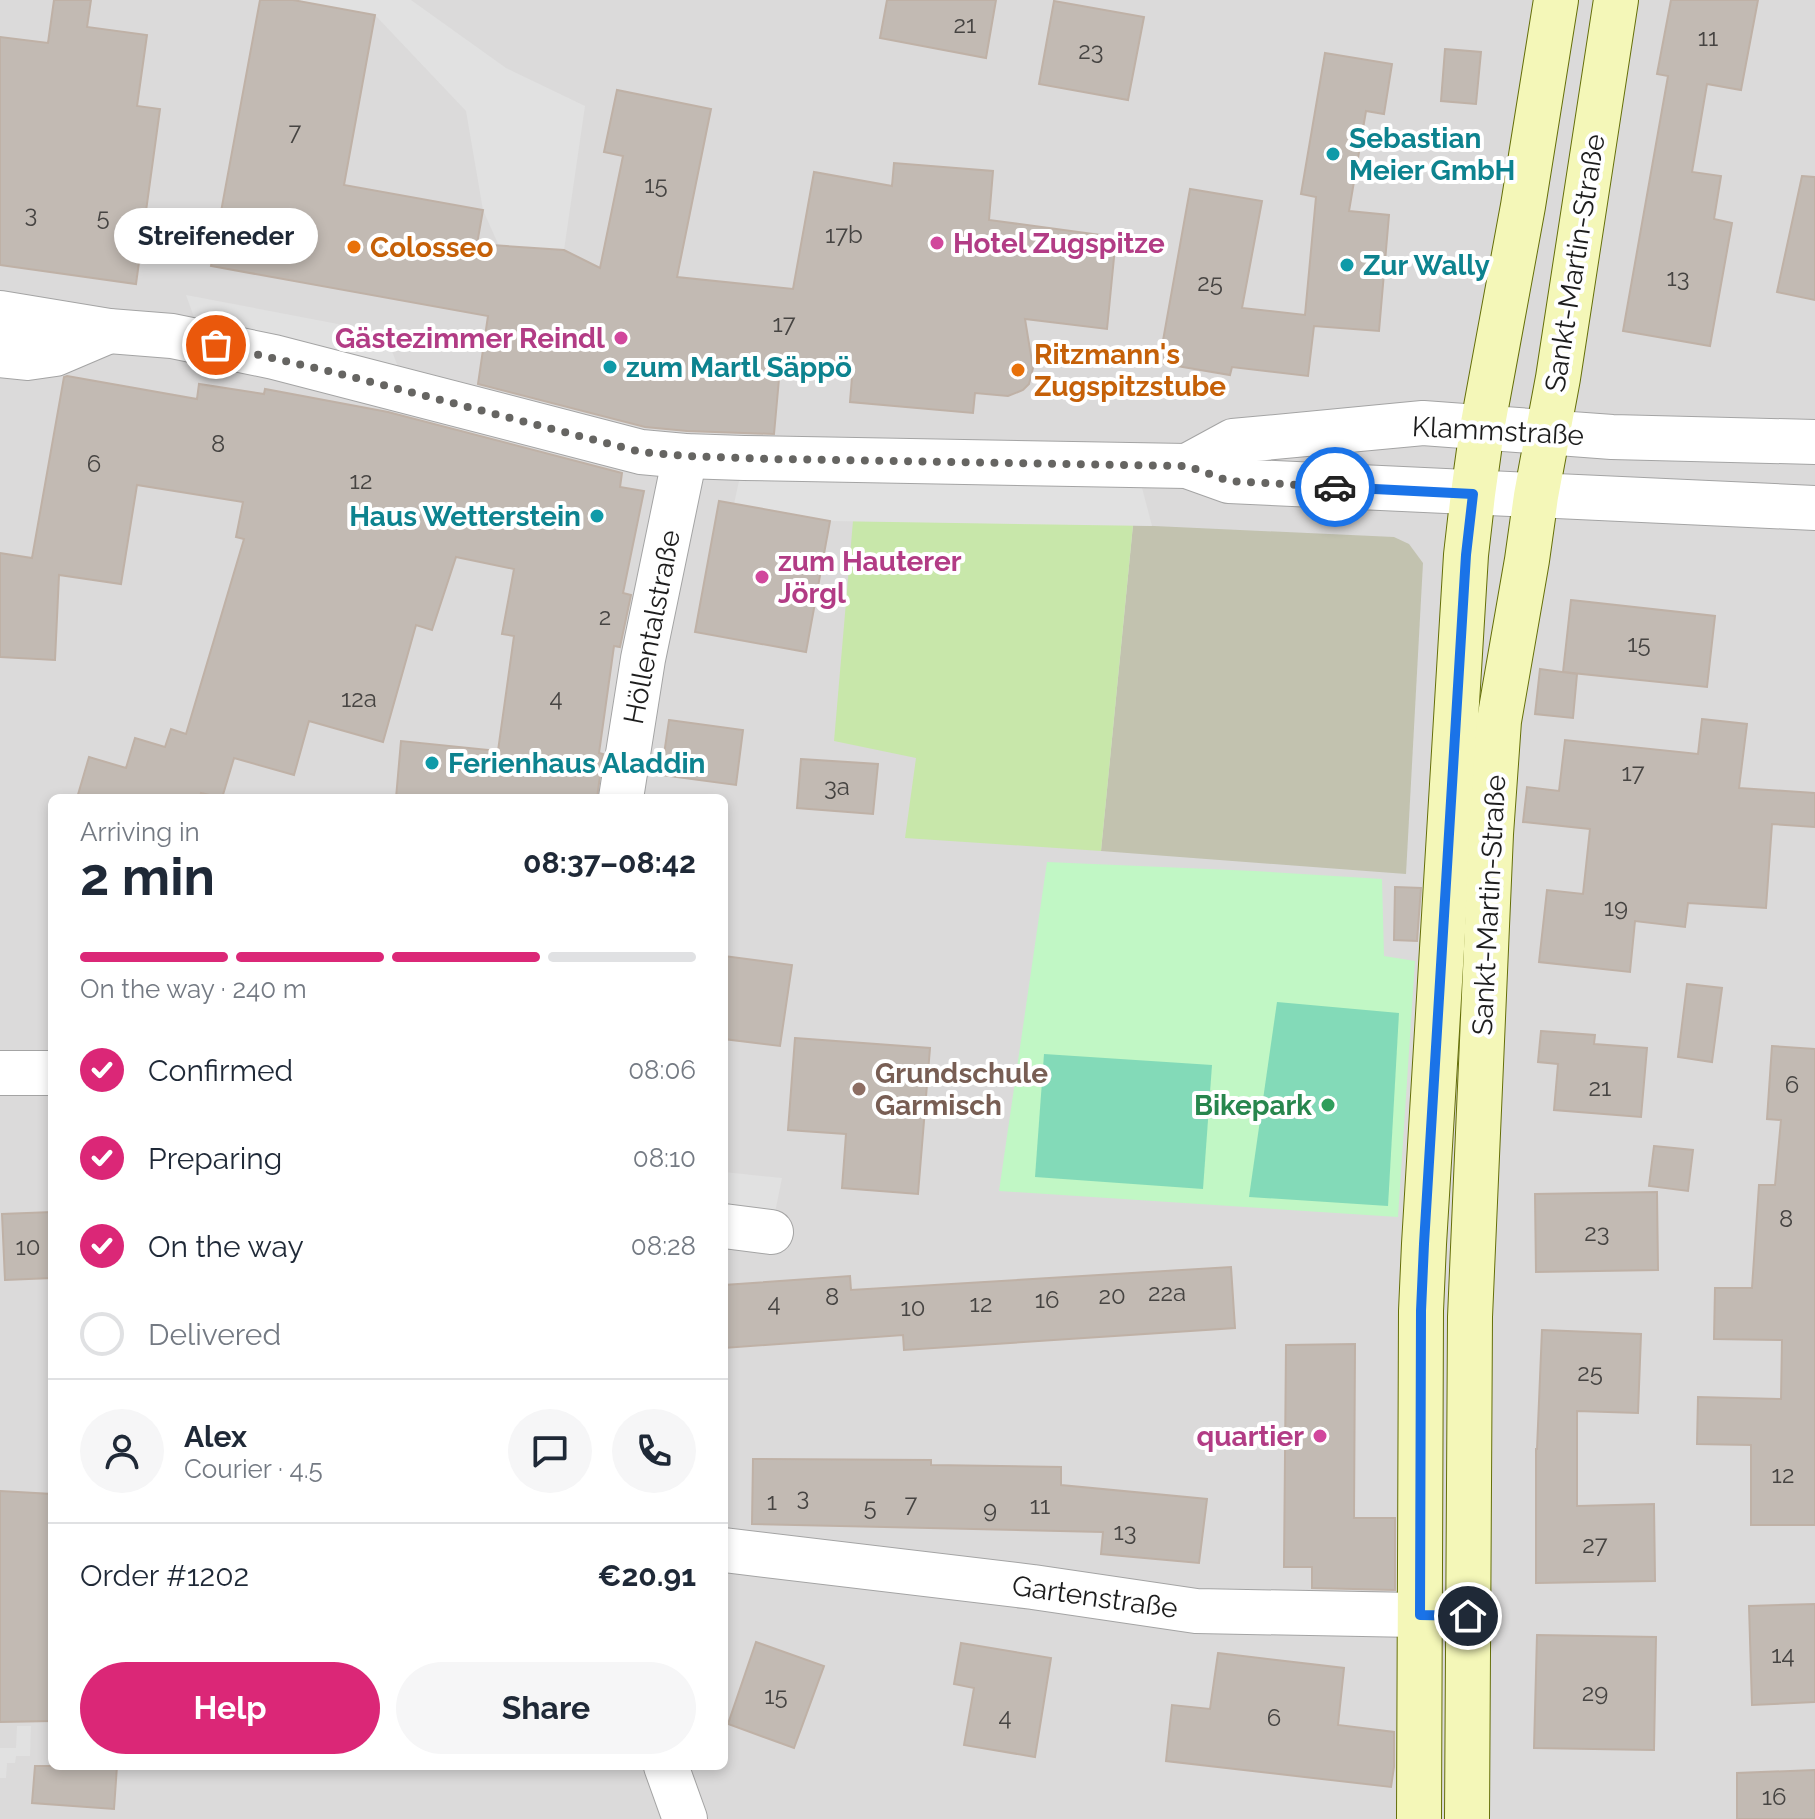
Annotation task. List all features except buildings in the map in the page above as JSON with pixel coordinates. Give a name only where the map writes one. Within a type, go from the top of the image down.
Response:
[{"type":"main road","name":"Sankt-Martin-Straße","points":[[1419,1819],[1421,1311],[1466,555],[1482,429],[1523,206],[1556,0]]},
{"type":"main road","name":"Sankt-Martin-Straße","points":[[1467,1819],[1470,1317],[1491,834],[1499,721],[1560,362],[1616,0]]},
{"type":"street","name":"Klammstraße","points":[[0,313],[109,331],[172,336],[274,357],[641,452],[685,456],[1187,466],[1229,481],[1815,508]]},
{"type":"street","name":"Klammstraße","points":[[0,355],[27,358],[55,354],[109,331]]},
{"type":"street","name":"Klammstraße","points":[[1187,466],[1233,441],[1423,423],[1612,437],[1815,442]]},
{"type":"street","name":"Höllentalstraße","points":[[622,794],[643,659],[685,456]]},
{"type":"street","points":[[0,1073],[48,1073]]},
{"type":"street","points":[[728,1227],[771,1232]]},
{"type":"street","name":"Gartenstraße","points":[[728,1550],[1033,1587],[1196,1611],[1468,1616]]},
{"type":"street","points":[[667,1770],[685,1819]]},
{"type":"shaded area","points":[[0,0],[1815,0],[1815,1819],[0,1819]]},
{"type":"shaded area","points":[[293,0],[411,0],[506,68],[585,106],[564,250],[499,246],[483,210],[466,111],[375,15]]},
{"type":"shaded area","points":[[186,295],[385,333],[398,367],[198,328]]},
{"type":"shaded area","points":[[744,458],[1136,465],[1152,526],[830,521],[734,504]]},
{"type":"shaded area","points":[[1133,525],[1394,537],[1409,544],[1423,563],[1406,874],[1101,851]]},
{"type":"shaded area","points":[[728,1172],[782,1178],[771,1232],[728,1226]]},
{"type":"shaded area","points":[[17,1726],[31,1726],[30,1756],[16,1756],[15,1763],[7,1763],[6,1778],[0,1778],[0,1748],[16,1748]]},
{"type":"green space","points":[[853,521],[1133,525],[1101,851],[905,838],[916,758],[834,741]]},
{"type":"green space","points":[[1047,862],[1382,879],[1384,956],[1415,961],[1398,1217],[999,1191]]},
{"type":"green space","name":"Bikepark","points":[[1277,1002],[1399,1013],[1388,1206],[1249,1197]]},
{"type":"green space","points":[[1044,1054],[1212,1065],[1203,1189],[1035,1177]]},
{"type":"way so far","points":[[216,345],[453,402],[641,452],[771,459],[1187,466],[1229,481],[1335,487]]},
{"type":"place","name":"Sebastian Meier GmbH","points":[[1333,154]]},
{"type":"place","name":"Hotel Zugspitze","points":[[937,243]]},
{"type":"place","name":"Colosseo","points":[[354,247]]},
{"type":"place","name":"Zur Wally","points":[[1347,265]]},
{"type":"place","name":"Gästezimmer Reindl","points":[[621,338]]},
{"type":"place","name":"Streifeneder","points":[[216,345]]},
{"type":"place","name":"zum Martl Säppö","points":[[610,367]]},
{"type":"place","name":"Ritzmann's Zugspitzstube","points":[[1018,370]]},
{"type":"place","name":"Haus Wetterstein","points":[[597,516]]},
{"type":"place","name":"zum Hauterer Jörgl","points":[[762,577]]},
{"type":"place","name":"Ferienhaus Aladdin","points":[[432,763]]},
{"type":"place","name":"Grundschule Garmisch","points":[[859,1089]]},
{"type":"place","name":"Bikepark","points":[[1328,1105]]},
{"type":"place","name":"quartier","points":[[1320,1436]]},
{"type":"route","points":[[1335,487],[1473,494],[1466,555],[1421,1311],[1420,1615],[1468,1616]]}]
